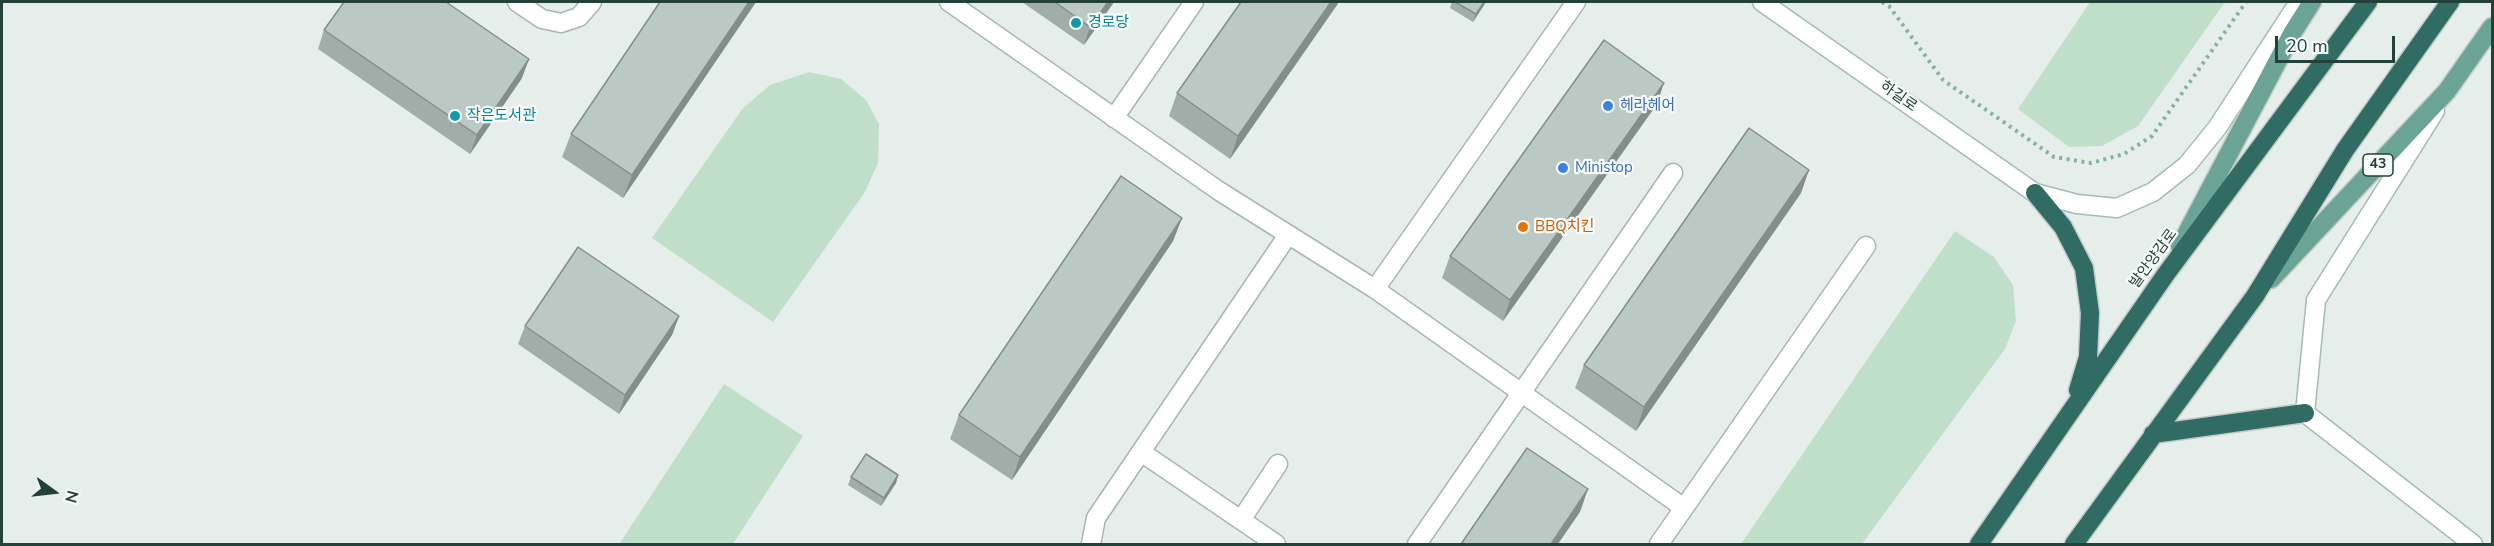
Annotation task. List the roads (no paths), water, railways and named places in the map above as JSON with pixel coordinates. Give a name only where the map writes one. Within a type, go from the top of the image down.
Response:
[{"type":"highway","name":"발안양감로","points":[[1979,544],[2166,274],[2368,2]]},
{"type":"highway","points":[[2255,296],[2345,150],[2450,2]]},
{"type":"highway","points":[[2035,193],[2063,228],[2084,268],[2091,313],[2088,357],[2074,404]]},
{"type":"highway","name":"43","points":[[2074,544],[2255,296]]},
{"type":"highway","points":[[2153,434],[2305,413]]},
{"type":"main road","points":[[2166,274],[2293,32],[2312,2]]},
{"type":"main road","name":"43","points":[[2255,296],[2447,91],[2493,27]]},
{"type":"street","points":[[517,2],[542,19],[561,23],[579,16],[592,2]]},
{"type":"street","points":[[949,2],[1219,191],[1375,289],[1684,508]]},
{"type":"street","points":[[1114,118],[1194,2]]},
{"type":"street","points":[[1375,289],[1575,2]]},
{"type":"street","name":"하길로","points":[[1762,2],[2035,193]]},
{"type":"street","points":[[2035,193],[2077,204],[2117,208],[2153,192],[2187,165],[2217,128],[2299,2]]},
{"type":"street","points":[[2447,91],[2316,300],[2305,413],[2473,544]]},
{"type":"street","points":[[1417,544],[1673,173]]},
{"type":"street","points":[[1091,544],[1095,518],[1288,235]]},
{"type":"street","points":[[1659,544],[1866,246]]},
{"type":"street","points":[[1141,452],[1276,544]]},
{"type":"street","points":[[1241,520],[1278,464]]},
{"type":"place","name":"경로당","points":[[1076,23]]},
{"type":"place","name":"헤라헤어","points":[[1608,106]]},
{"type":"place","name":"작은도서관","points":[[455,116]]},
{"type":"place","name":"Ministop","points":[[1563,168]]},
{"type":"place","name":"BBQ치킨","points":[[1523,227]]}]
